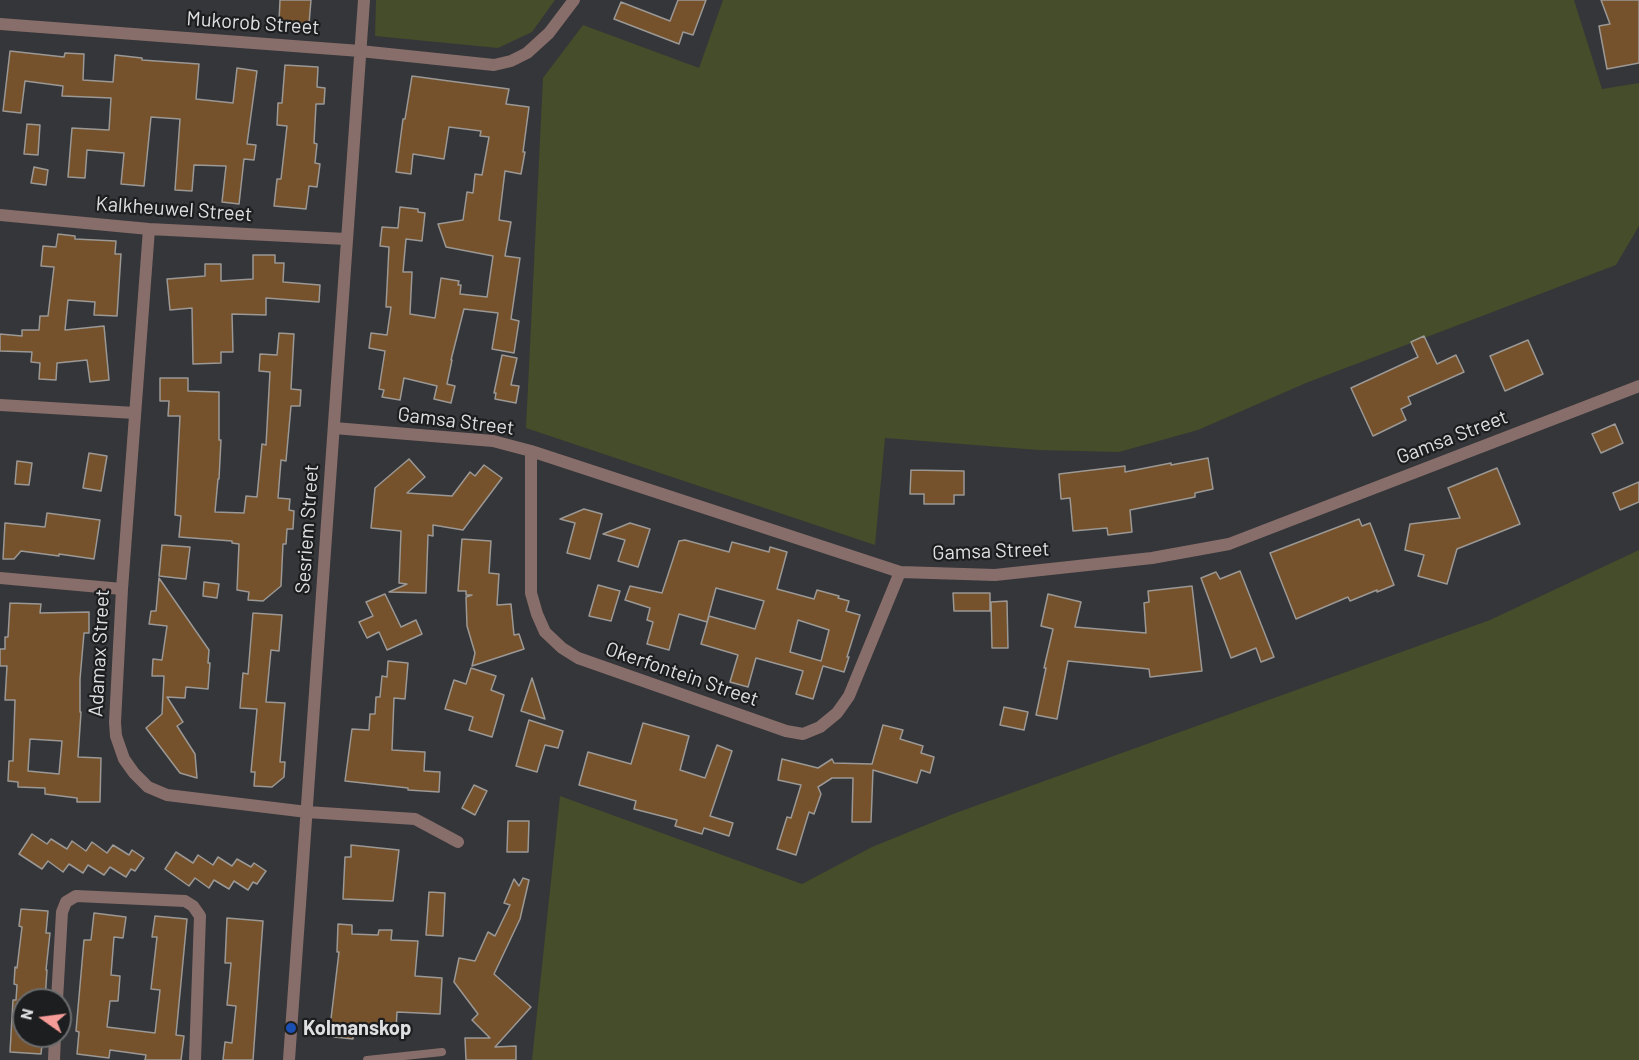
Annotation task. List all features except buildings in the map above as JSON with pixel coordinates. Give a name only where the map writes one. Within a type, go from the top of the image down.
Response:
[{"type":"street","name":"Sesriem Street","points":[[289,1060],[364,0]]},
{"type":"street","name":"Mukorob Street","points":[[0,24],[360,51],[494,65],[511,61],[527,53],[549,33],[574,0]]},
{"type":"street","name":"Kalkheuwel Street","points":[[0,215],[149,229],[346,239]]},
{"type":"street","name":"Adamax Street","points":[[149,229],[122,589],[115,722],[116,736],[124,759],[148,787],[166,795],[307,812],[415,819],[458,842]]},
{"type":"street","name":"Gamsa Street","points":[[334,428],[493,441],[531,451],[900,572],[995,575],[1152,558],[1229,544],[1639,386]]},
{"type":"street","points":[[0,405],[135,413]]},
{"type":"street","name":"Okerfontein Street","points":[[531,451],[531,593],[545,632],[562,648],[578,658],[786,731],[803,734],[820,727],[837,713],[849,696],[900,572]]},
{"type":"street","points":[[0,578],[122,589]]},
{"type":"street","points":[[58,988],[62,912],[66,902],[76,896],[184,901],[193,906],[200,916],[195,1060]]},
{"type":"lane","points":[[366,1060],[442,1052]]},
{"type":"green space","points":[[376,0],[555,0],[532,32],[498,48],[375,36]]},
{"type":"green space","points":[[723,0],[1574,0],[1602,89],[1639,83],[1639,226],[1616,265],[1306,383],[1198,430],[1119,452],[1039,450],[885,438],[875,545],[526,428],[543,78],[583,25],[699,68]]},
{"type":"green space","points":[[1639,550],[1639,1060],[532,1060],[560,796],[802,884],[872,847],[953,814],[1490,620]]},
{"type":"place","name":"Kolmanskop","points":[[291,1028]]}]
